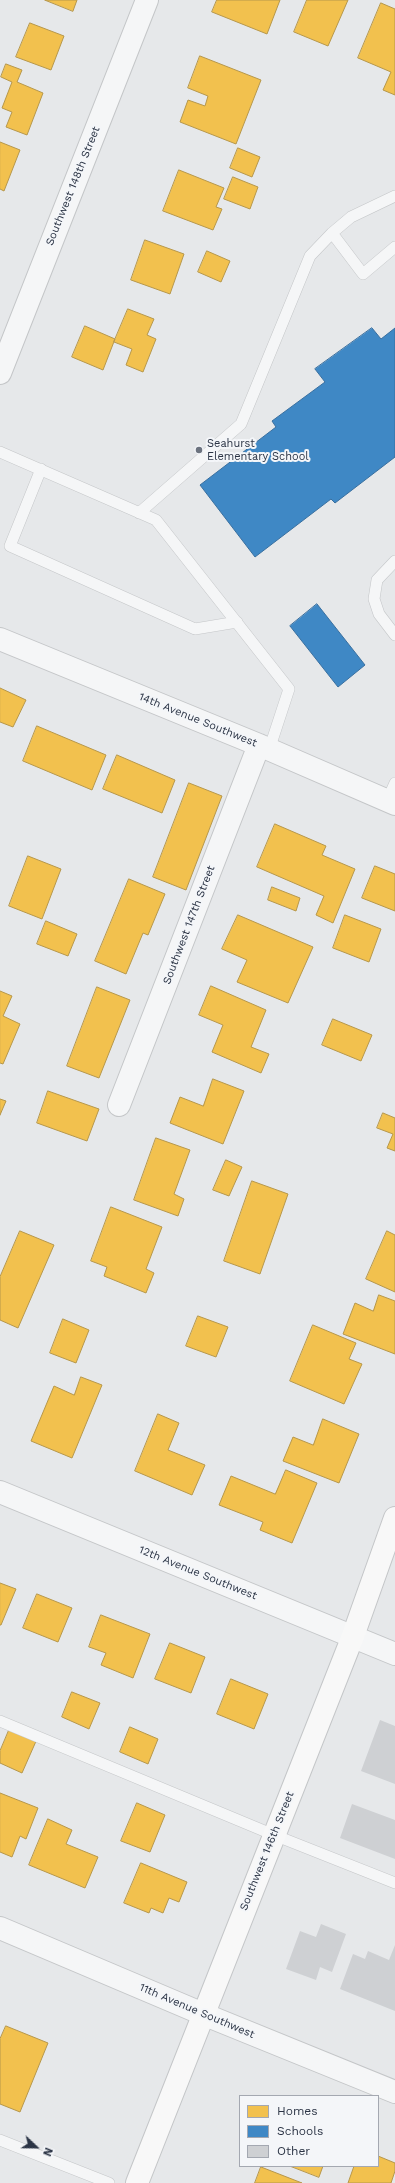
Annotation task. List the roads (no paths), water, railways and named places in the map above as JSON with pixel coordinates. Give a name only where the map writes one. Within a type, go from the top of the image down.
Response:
[{"type":"street","name":"Southwest 148th Street","points":[[0,373],[147,0]]},
{"type":"street","name":"14th Avenue Southwest","points":[[0,639],[264,747],[392,796]]},
{"type":"street","name":"Southwest 147th Street","points":[[119,1105],[264,747]]},
{"type":"street","name":"12th Avenue Southwest","points":[[0,1492],[395,1654]]},
{"type":"street","name":"Southwest 146th Street","points":[[137,2183],[353,1636],[395,1518]]},
{"type":"street","name":"11th Avenue Southwest","points":[[0,1928],[203,2014],[395,2092]]},
{"type":"lane","points":[[140,513],[241,424],[310,256],[332,233],[351,217],[395,196]]},
{"type":"lane","points":[[332,233],[363,274],[395,247]]},
{"type":"lane","points":[[0,452],[156,520],[289,689],[264,747]]},
{"type":"lane","points":[[41,470],[10,546],[195,629],[237,622]]},
{"type":"lane","points":[[395,561],[377,580],[374,599],[379,614],[395,635]]},
{"type":"lane","points":[[0,1721],[274,1835],[395,1883]]},
{"type":"lane","points":[[0,2140],[109,2183]]},
{"type":"place","name":"Seahurst Elementary School","points":[[199,450]]}]
